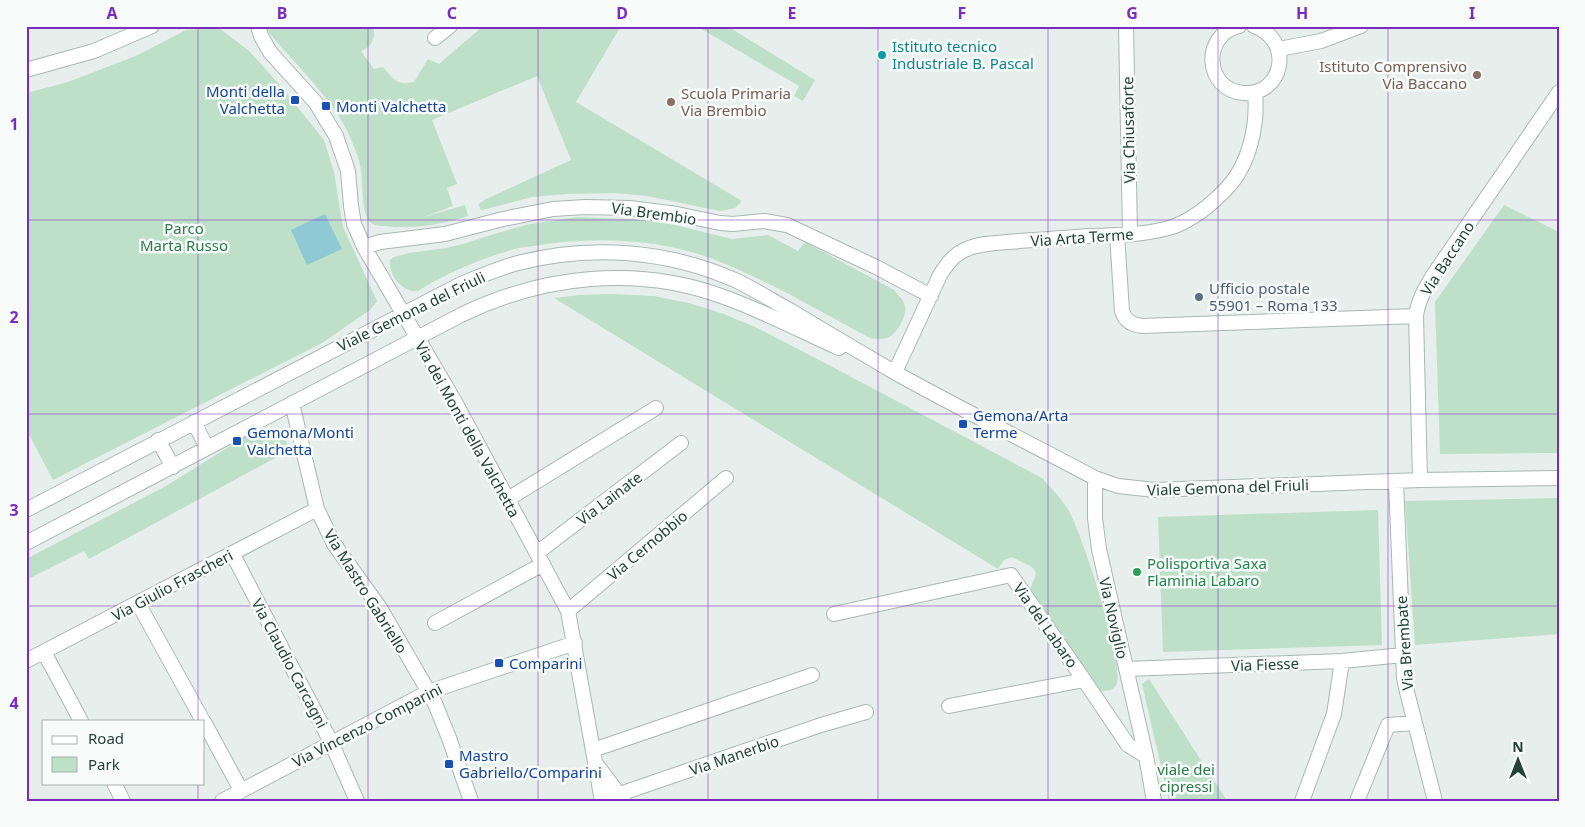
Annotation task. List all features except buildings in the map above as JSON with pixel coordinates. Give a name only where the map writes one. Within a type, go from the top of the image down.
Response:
[{"type":"street","points":[[26,70],[94,51],[152,26]]},
{"type":"street","name":"Via dei Monti della Valchetta","points":[[258,26],[270,52],[316,104],[336,136],[348,171],[354,224],[364,247],[454,400],[568,612],[602,800]]},
{"type":"street","points":[[436,38],[450,26]]},
{"type":"street","name":"Via Chiusaforte","points":[[1126,26],[1122,311],[1126,320],[1134,325],[1142,326],[1416,316]]},
{"type":"street","points":[[1239,26],[1223,34],[1216,42],[1212,54],[1212,65],[1216,75],[1223,84],[1233,90],[1244,93],[1255,92],[1273,80],[1280,60],[1279,49],[1274,39],[1265,31],[1254,26]]},
{"type":"street","points":[[1279,49],[1341,35],[1361,26]]},
{"type":"street","name":"Via Arta Terme","points":[[895,372],[940,275],[948,262],[956,255],[972,247],[994,243],[1157,230],[1180,223],[1202,211],[1230,185],[1244,162],[1255,121],[1255,92]]},
{"type":"street","name":"Via Baccano","points":[[1420,480],[1416,316],[1421,296],[1434,274],[1559,92]]},
{"type":"street","name":"Via Brembio","points":[[364,247],[376,243],[444,234],[528,213],[563,208],[615,207],[657,210],[720,223],[733,224],[757,221],[787,225],[876,267],[931,296]]},
{"type":"street","name":"Viale Gemona del Friuli","points":[[26,510],[461,284],[520,262],[580,253],[606,252],[642,254],[685,263],[735,280],[895,372],[1094,478],[1118,486],[1155,490],[1420,480],[1559,478]]},
{"type":"street","name":"Viale Gemona del Friuli","points":[[26,543],[473,309],[534,287],[603,278],[637,279],[680,284],[725,297],[895,372]]},
{"type":"street","name":"Via Mastro Gabriello","points":[[292,403],[317,509],[334,544],[380,608],[434,701],[444,724],[470,801]]},
{"type":"street","points":[[508,499],[656,408]]},
{"type":"street","points":[[194,422],[207,448]]},
{"type":"street","points":[[158,440],[173,467]]},
{"type":"street","name":"Via Lainate","points":[[435,623],[540,558],[681,444]]},
{"type":"street","name":"Via Cernobbio","points":[[568,612],[726,478]]},
{"type":"street","name":"Via Noviglio","points":[[1094,478],[1094,518],[1099,549],[1146,756]]},
{"type":"street","name":"Via Brembate","points":[[1396,481],[1403,654],[1407,692],[1435,801]]},
{"type":"street","name":"Via Giulio Frascheri","points":[[26,661],[317,509]]},
{"type":"street","name":"Via Claudio Carcagni","points":[[232,553],[332,742],[357,801]]},
{"type":"street","name":"Via del Labaro","points":[[834,614],[1011,575],[1128,745],[1146,756]]},
{"type":"street","points":[[138,603],[203,720]]},
{"type":"street","name":"Via Vincenzo Comparini","points":[[222,801],[428,692],[575,643]]},
{"type":"street","points":[[44,652],[80,720]]},
{"type":"street","name":"Via Fiesse","points":[[1126,669],[1342,661],[1374,659],[1403,654]]},
{"type":"street","points":[[1302,801],[1334,714],[1342,661]]},
{"type":"street","points":[[593,750],[812,674]]},
{"type":"street","points":[[949,706],[1084,680]]},
{"type":"street","name":"Via Manerbio","points":[[602,800],[621,797],[821,725],[866,712]]},
{"type":"street","points":[[205,723],[242,790]]},
{"type":"street","points":[[1357,801],[1388,725],[1415,723]]},
{"type":"street","points":[[1146,756],[1154,801]]},
{"type":"street","points":[[596,764],[621,797]]},
{"type":"street","points":[[114,784],[123,801]]},
{"type":"green space","points":[[266,26],[373,26],[372,42],[361,51],[374,69],[383,67],[399,82],[408,83],[414,82],[428,59],[439,64],[483,26],[621,26],[576,102],[742,201],[735,208],[720,211],[647,196],[615,193],[566,194],[532,197],[480,209],[479,204],[484,200],[571,160],[537,76],[432,120],[457,184],[447,188],[453,206],[424,217],[465,205],[468,216],[448,222],[418,227],[375,225],[371,223],[365,213],[360,162],[347,131],[327,100],[266,29]]},
{"type":"green space","points":[[696,26],[727,26],[815,80],[803,101],[794,96],[799,86]]},
{"type":"green space","name":"Parco Marta Russo","points":[[219,28],[248,50],[278,83],[324,140],[334,172],[343,227],[377,301],[370,310],[322,343],[53,480],[26,429],[26,93],[68,82],[138,55],[186,30]]},
{"type":"green space","points":[[1504,205],[1559,232],[1559,453],[1440,454],[1435,302]]},
{"type":"green space","points":[[578,217],[644,220],[675,225],[732,239],[768,235],[798,251],[805,242],[894,290],[904,304],[905,314],[899,328],[892,335],[882,339],[870,338],[771,285],[731,266],[689,251],[668,246],[623,241],[578,241],[514,249],[462,268],[418,291],[412,291],[402,286],[397,282],[391,271],[390,260],[394,257],[463,244],[530,224]]},
{"type":"green space","points":[[612,294],[654,296],[689,303],[724,314],[755,327],[1042,478],[1069,511],[1092,570],[1114,650],[1117,670],[1117,683],[1115,687],[1101,691],[1029,591],[1036,573],[1032,567],[1012,557],[1004,560],[998,569],[554,298]]},
{"type":"green space","points":[[275,432],[285,440],[288,445],[288,451],[89,559],[84,551],[26,580],[26,559],[166,486],[248,435]]},
{"type":"green space","points":[[1559,498],[1559,634],[1415,645],[1405,501]]},
{"type":"green space","points":[[1378,510],[1382,645],[1163,652],[1158,517]]},
{"type":"green space","name":"viale dei cipressi","points":[[1149,679],[1227,801],[1169,801],[1142,684]]},
{"type":"water","points":[[325,214],[342,249],[307,265],[291,230]]},
{"type":"place","name":"Istituto tecnico Industriale B. Pascal","points":[[882,55]]},
{"type":"place","name":"Istituto Comprensivo Via Baccano","points":[[1477,75]]},
{"type":"place","name":"Monti della Valchetta","points":[[295,100]]},
{"type":"place","name":"Scuola Primaria Via Brembio","points":[[671,102]]},
{"type":"place","name":"Monti Valchetta","points":[[326,106]]},
{"type":"place","name":"Ufficio postale 55901 – Roma 133","points":[[1199,297]]},
{"type":"place","name":"Gemona/Arta Terme","points":[[963,424]]},
{"type":"place","name":"Gemona/Monti Valchetta","points":[[237,441]]},
{"type":"place","name":"Polisportiva Saxa Flaminia Labaro","points":[[1137,572]]},
{"type":"place","name":"Comparini","points":[[499,663]]},
{"type":"place","name":"Mastro Gabriello/Comparini","points":[[449,764]]}]
